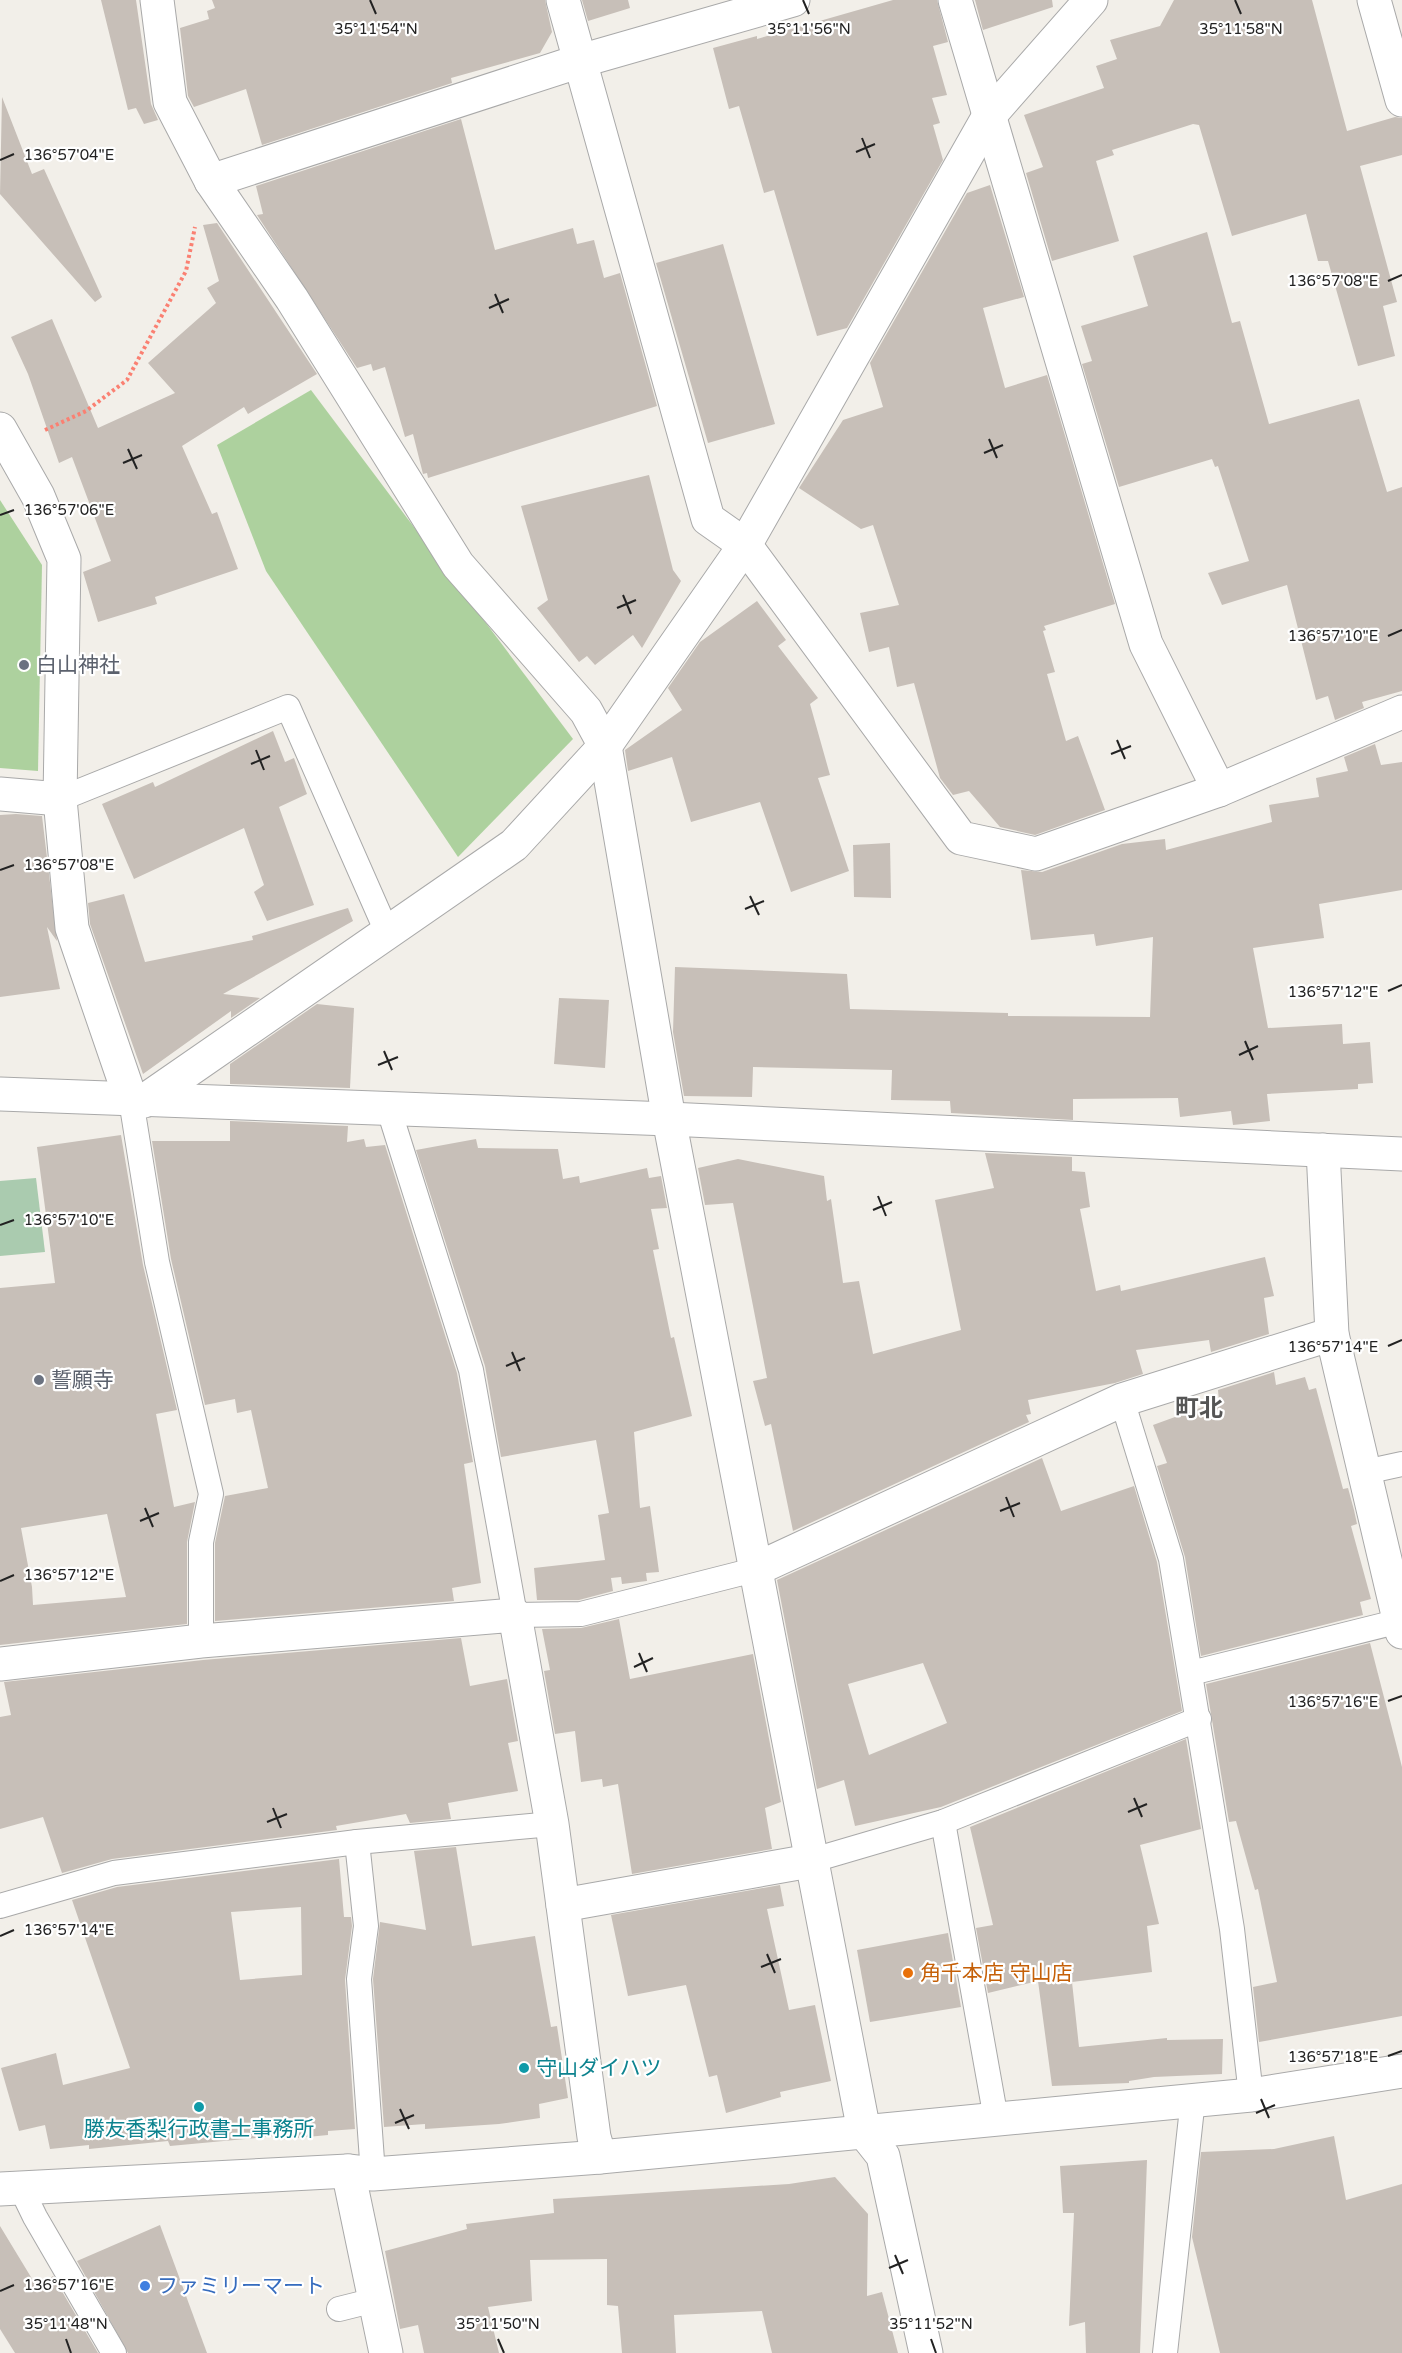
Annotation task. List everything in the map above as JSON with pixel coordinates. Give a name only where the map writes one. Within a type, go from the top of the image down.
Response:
[{"type":"street","points":[[157,0],[170,102],[211,181],[292,299],[458,565],[586,711],[605,746],[669,1119],[810,1861],[864,2132],[883,2156],[926,2353]]},
{"type":"street","points":[[564,0],[708,519],[745,545],[961,838],[1036,854],[1219,790],[1402,712]]},
{"type":"street","points":[[211,181],[580,61],[793,0]]},
{"type":"street","points":[[955,0],[1146,644],[1219,790]]},
{"type":"street","points":[[138,1100],[514,845],[605,746],[745,545],[989,116],[1091,0]]},
{"type":"street","points":[[1374,0],[1402,100]]},
{"type":"street","points":[[5,437],[38,496],[64,559],[60,799],[72,928],[138,1100]]},
{"type":"street","points":[[0,794],[60,799]]},
{"type":"street","points":[[0,1094],[669,1119],[1402,1154]]},
{"type":"street","points":[[1323,1150],[1332,1334],[1401,1627]]},
{"type":"street","points":[[754,1570],[1122,1400],[1332,1334]]},
{"type":"street","points":[[0,1664],[201,1641],[515,1615],[552,1824],[594,2137],[600,2157]]},
{"type":"street","points":[[562,1905],[810,1861]]},
{"type":"street","points":[[10,2188],[360,2173],[600,2157],[1251,2095],[1402,2071]]},
{"type":"street","points":[[360,2173],[375,2300],[386,2353]]},
{"type":"lane","points":[[60,799],[288,707],[387,932]]},
{"type":"lane","points":[[138,1100],[157,1262],[211,1494],[201,1542],[201,1641]]},
{"type":"lane","points":[[389,1110],[471,1370],[515,1615],[581,1614],[754,1570]]},
{"type":"lane","points":[[1122,1400],[1171,1559],[1232,1929],[1251,2095]]},
{"type":"lane","points":[[1365,1472],[1402,1464]]},
{"type":"lane","points":[[1191,1673],[1401,1627]]},
{"type":"lane","points":[[810,1861],[943,1822],[1198,1719]]},
{"type":"lane","points":[[943,1822],[996,2119]]},
{"type":"lane","points":[[0,1906],[114,1873],[357,1842],[552,1824]]},
{"type":"lane","points":[[357,1842],[366,1926],[359,1979],[360,2173]]},
{"type":"lane","points":[[1165,2353],[1192,2099]]},
{"type":"lane","points":[[10,2188],[35,2217],[114,2353]]},
{"type":"lane","points":[[339,2310],[375,2300]]},
{"type":"path","points":[[5,437],[86,411],[127,380],[186,271],[199,207],[211,181]]},
{"type":"green space","points":[[311,390],[573,739],[458,857],[266,571],[217,445]]},
{"type":"green space","name":"白山神社","points":[[0,500],[42,565],[38,771],[0,768]]},
{"type":"green space","points":[[36,1178],[45,1252],[0,1256],[0,1181]]},
{"type":"building","points":[[101,0],[136,0],[151,104],[158,120],[144,124],[136,108],[128,110]]},
{"type":"building","points":[[212,0],[545,0],[552,32],[540,53],[451,78],[452,83],[262,145],[246,89],[194,107],[188,96],[180,28],[209,19],[207,11],[215,8]]},
{"type":"building","points":[[582,0],[628,0],[630,8],[588,21]]},
{"type":"building","points":[[893,0],[937,0],[948,42],[933,46],[947,95],[932,98],[940,123],[933,125],[943,160],[847,328],[817,336],[774,190],[764,193],[739,106],[729,109],[713,48],[757,36],[757,39]]},
{"type":"building","points":[[975,0],[1052,0],[1053,7],[983,30]]},
{"type":"building","points":[[1174,0],[1312,0],[1347,131],[1395,117],[1402,118],[1402,155],[1360,166],[1397,302],[1383,306],[1395,356],[1358,366],[1328,261],[1318,261],[1306,214],[1232,236],[1199,125],[1193,124],[1112,150],[1114,155],[1096,161],[1119,241],[1052,261],[1026,173],[1043,167],[1024,115],[1104,88],[1096,66],[1117,59],[1110,40],[1160,26]]},
{"type":"building","points":[[2,97],[32,174],[44,169],[102,297],[95,302],[0,194]]},
{"type":"building","points":[[461,119],[495,250],[573,228],[577,244],[594,240],[604,278],[620,273],[657,406],[428,478],[427,473],[423,474],[413,434],[405,437],[385,367],[373,371],[371,364],[357,368],[257,215],[263,214],[256,186]]},
{"type":"building","points":[[990,185],[1024,297],[983,308],[1005,388],[1047,375],[1115,604],[1044,626],[1046,630],[1043,631],[1055,672],[1047,674],[1066,741],[1078,736],[1105,810],[1035,835],[1000,827],[969,791],[953,795],[940,778],[914,683],[897,687],[889,647],[869,652],[860,613],[899,605],[873,525],[861,529],[799,488],[843,420],[883,407],[870,363],[967,193]]},
{"type":"building","points":[[217,223],[317,374],[248,414],[244,407],[182,446],[212,514],[217,512],[238,569],[155,597],[157,604],[98,622],[83,572],[111,561],[72,457],[59,463],[28,374],[11,337],[52,319],[98,428],[175,393],[148,363],[216,303],[207,288],[219,281],[203,225]]},
{"type":"building","points":[[1207,232],[1232,323],[1240,321],[1269,424],[1359,399],[1387,492],[1402,487],[1402,691],[1362,702],[1364,708],[1335,720],[1328,696],[1316,700],[1287,585],[1222,605],[1208,573],[1249,561],[1218,466],[1215,467],[1212,459],[1119,487],[1082,364],[1092,361],[1081,326],[1148,306],[1133,256]]},
{"type":"building","points":[[723,244],[775,424],[708,443],[656,263]]},
{"type":"building","points":[[649,475],[673,570],[681,581],[642,648],[633,635],[595,665],[587,656],[579,662],[537,608],[548,600],[521,506]]},
{"type":"building","points":[[757,601],[786,640],[778,646],[818,698],[810,704],[830,775],[818,778],[849,871],[791,892],[760,802],[691,822],[672,757],[628,771],[625,750],[682,710],[668,688],[700,642]]},
{"type":"building","points":[[273,731],[285,762],[294,758],[307,794],[279,807],[314,905],[267,921],[254,892],[264,885],[244,828],[134,879],[102,804],[153,782],[155,787]]},
{"type":"building","points":[[1375,744],[1381,765],[1402,762],[1402,890],[1319,904],[1324,938],[1253,948],[1268,1028],[1342,1024],[1343,1044],[1370,1042],[1373,1083],[1358,1084],[1358,1089],[1267,1094],[1270,1121],[1233,1125],[1231,1111],[1180,1117],[1178,1098],[1073,1099],[1073,1120],[951,1113],[950,1101],[891,1100],[892,1070],[753,1067],[752,1097],[684,1096],[673,1032],[675,967],[847,974],[850,1009],[1008,1013],[1008,1016],[1150,1017],[1153,937],[1096,946],[1094,934],[1031,940],[1021,870],[1042,872],[1122,844],[1165,839],[1166,850],[1272,822],[1269,805],[1319,797],[1316,778],[1348,771],[1344,757]]},
{"type":"building","points":[[0,815],[42,816],[57,941],[47,927],[60,989],[0,997]]},
{"type":"building","points":[[890,843],[891,898],[854,897],[853,845]]},
{"type":"building","points":[[124,894],[145,962],[253,940],[252,936],[348,908],[353,921],[223,994],[260,998],[231,1018],[231,1011],[143,1074],[90,924],[88,903]]},
{"type":"building","points":[[559,998],[609,1000],[605,1068],[554,1064]]},
{"type":"building","points":[[317,1004],[354,1008],[350,1088],[230,1084],[230,1064]]},
{"type":"building","points":[[230,1121],[348,1126],[347,1142],[364,1139],[366,1147],[385,1145],[457,1373],[473,1462],[464,1464],[481,1583],[452,1588],[454,1601],[215,1621],[215,1543],[225,1496],[268,1488],[251,1410],[237,1413],[235,1399],[205,1405],[171,1259],[152,1141],[230,1141]]},
{"type":"building","points":[[121,1135],[143,1265],[177,1410],[156,1414],[174,1507],[195,1502],[187,1542],[187,1624],[0,1645],[0,1288],[55,1283],[37,1147]],"holes":[[[107,1514],[126,1597],[33,1605],[21,1528]]]},
{"type":"building","points":[[476,1139],[478,1148],[558,1149],[563,1179],[579,1176],[580,1183],[647,1168],[649,1178],[661,1176],[667,1208],[651,1209],[659,1249],[653,1250],[671,1338],[674,1337],[692,1416],[634,1432],[640,1508],[650,1506],[659,1572],[646,1573],[647,1581],[622,1584],[621,1577],[611,1578],[613,1591],[579,1600],[537,1600],[534,1568],[605,1560],[598,1515],[609,1513],[596,1440],[501,1457],[485,1366],[416,1150]]},
{"type":"building","points":[[985,1153],[1072,1157],[1072,1171],[1085,1172],[1090,1207],[1080,1209],[1096,1291],[1120,1285],[1121,1291],[1265,1257],[1274,1296],[1264,1298],[1269,1334],[1211,1352],[1209,1340],[1136,1350],[1143,1374],[1115,1383],[1028,1400],[1031,1414],[1026,1415],[1029,1422],[793,1531],[771,1424],[765,1426],[753,1381],[767,1378],[733,1203],[705,1205],[698,1168],[738,1159],[824,1176],[827,1201],[831,1199],[843,1283],[859,1281],[873,1354],[961,1330],[935,1200],[994,1188]]},
{"type":"building","points":[[1274,1372],[1276,1385],[1305,1377],[1309,1390],[1316,1388],[1343,1489],[1348,1488],[1354,1510],[1357,1524],[1351,1526],[1371,1599],[1360,1602],[1363,1615],[1201,1656],[1185,1557],[1157,1466],[1167,1463],[1153,1425],[1219,1401],[1218,1390]]},
{"type":"building","points":[[1042,1458],[1061,1511],[1134,1486],[1157,1562],[1182,1711],[941,1807],[855,1826],[844,1780],[817,1789],[777,1580]],"holes":[[[923,1663],[947,1723],[869,1755],[848,1684]]]},
{"type":"building","points":[[619,1619],[630,1679],[753,1654],[781,1802],[765,1808],[772,1849],[632,1874],[618,1784],[603,1787],[602,1779],[581,1782],[575,1731],[555,1734],[544,1671],[550,1670],[542,1629],[581,1628]]},
{"type":"building","points":[[461,1638],[470,1686],[507,1679],[518,1741],[508,1743],[518,1791],[448,1803],[451,1819],[410,1823],[406,1814],[336,1826],[337,1830],[112,1859],[62,1873],[43,1817],[0,1829],[0,1717],[11,1715],[4,1682],[203,1660]]},
{"type":"building","points":[[1370,1643],[1402,1767],[1402,2016],[1259,2042],[1253,1987],[1277,1982],[1258,1889],[1255,1890],[1236,1821],[1229,1822],[1206,1684]]},
{"type":"building","points":[[1186,1739],[1201,1829],[1140,1845],[1159,1924],[1147,1926],[1152,1972],[1072,1982],[1079,2047],[1167,2038],[1167,2040],[1223,2039],[1222,2074],[1154,2077],[1129,2081],[1129,2083],[1052,2086],[1038,1981],[988,1993],[976,1928],[993,1925],[970,1827]]},
{"type":"building","points":[[456,1847],[472,1946],[535,1936],[551,2027],[557,2026],[568,2098],[539,2104],[540,2118],[499,2124],[425,2129],[425,2124],[384,2127],[373,1979],[380,1922],[426,1930],[414,1851]]},
{"type":"building","points":[[339,1859],[344,1917],[351,1917],[352,1926],[345,1980],[355,2129],[328,2131],[328,2135],[276,2140],[276,2136],[170,2146],[168,2141],[89,2149],[89,2145],[50,2149],[45,2125],[19,2131],[1,2068],[56,2053],[63,2085],[130,2068],[72,1900],[117,1887]],"holes":[[[301,1907],[302,1975],[240,1980],[231,1912]]]},
{"type":"building","points":[[780,1885],[784,1906],[767,1909],[789,2010],[815,2005],[831,2081],[780,2092],[781,2097],[726,2113],[717,2075],[709,2077],[686,1985],[628,1996],[611,1915]]},
{"type":"building","name":"角千本店 守山店","points":[[948,1933],[961,2007],[870,2022],[857,1950]]},
{"type":"building","points":[[1334,2136],[1346,2200],[1402,2184],[1402,2353],[1220,2353],[1192,2237],[1201,2152],[1274,2149]]},
{"type":"building","points":[[1147,2160],[1140,2353],[1086,2353],[1085,2322],[1069,2326],[1074,2213],[1063,2213],[1060,2166]]},
{"type":"building","points":[[835,2177],[868,2214],[867,2296],[882,2292],[898,2353],[772,2353],[762,2311],[674,2315],[676,2353],[622,2353],[618,2306],[607,2305],[607,2259],[530,2260],[532,2301],[488,2307],[499,2353],[424,2353],[418,2325],[400,2329],[385,2251],[467,2229],[466,2224],[554,2213],[553,2199],[789,2184]]},
{"type":"building","name":"ファミリーマート","points":[[160,2225],[207,2353],[128,2353],[77,2261]]},
{"type":"building","points":[[0,2226],[37,2287],[53,2276],[98,2353],[15,2353],[0,2329]]},
{"type":"place","name":"白山神社","points":[[24,665]]},
{"type":"place","name":"誓願寺","points":[[39,1380]]},
{"type":"place","name":"角千本店 守山店","points":[[908,1973]]},
{"type":"place","name":"守山ダイハツ","points":[[524,2068]]},
{"type":"place","name":"勝友香梨行政書士事務所","points":[[199,2107]]},
{"type":"place","name":"ファミリーマート","points":[[145,2286]]},
{"type":"district","name":"町北","points":[[1199,1408]]}]
